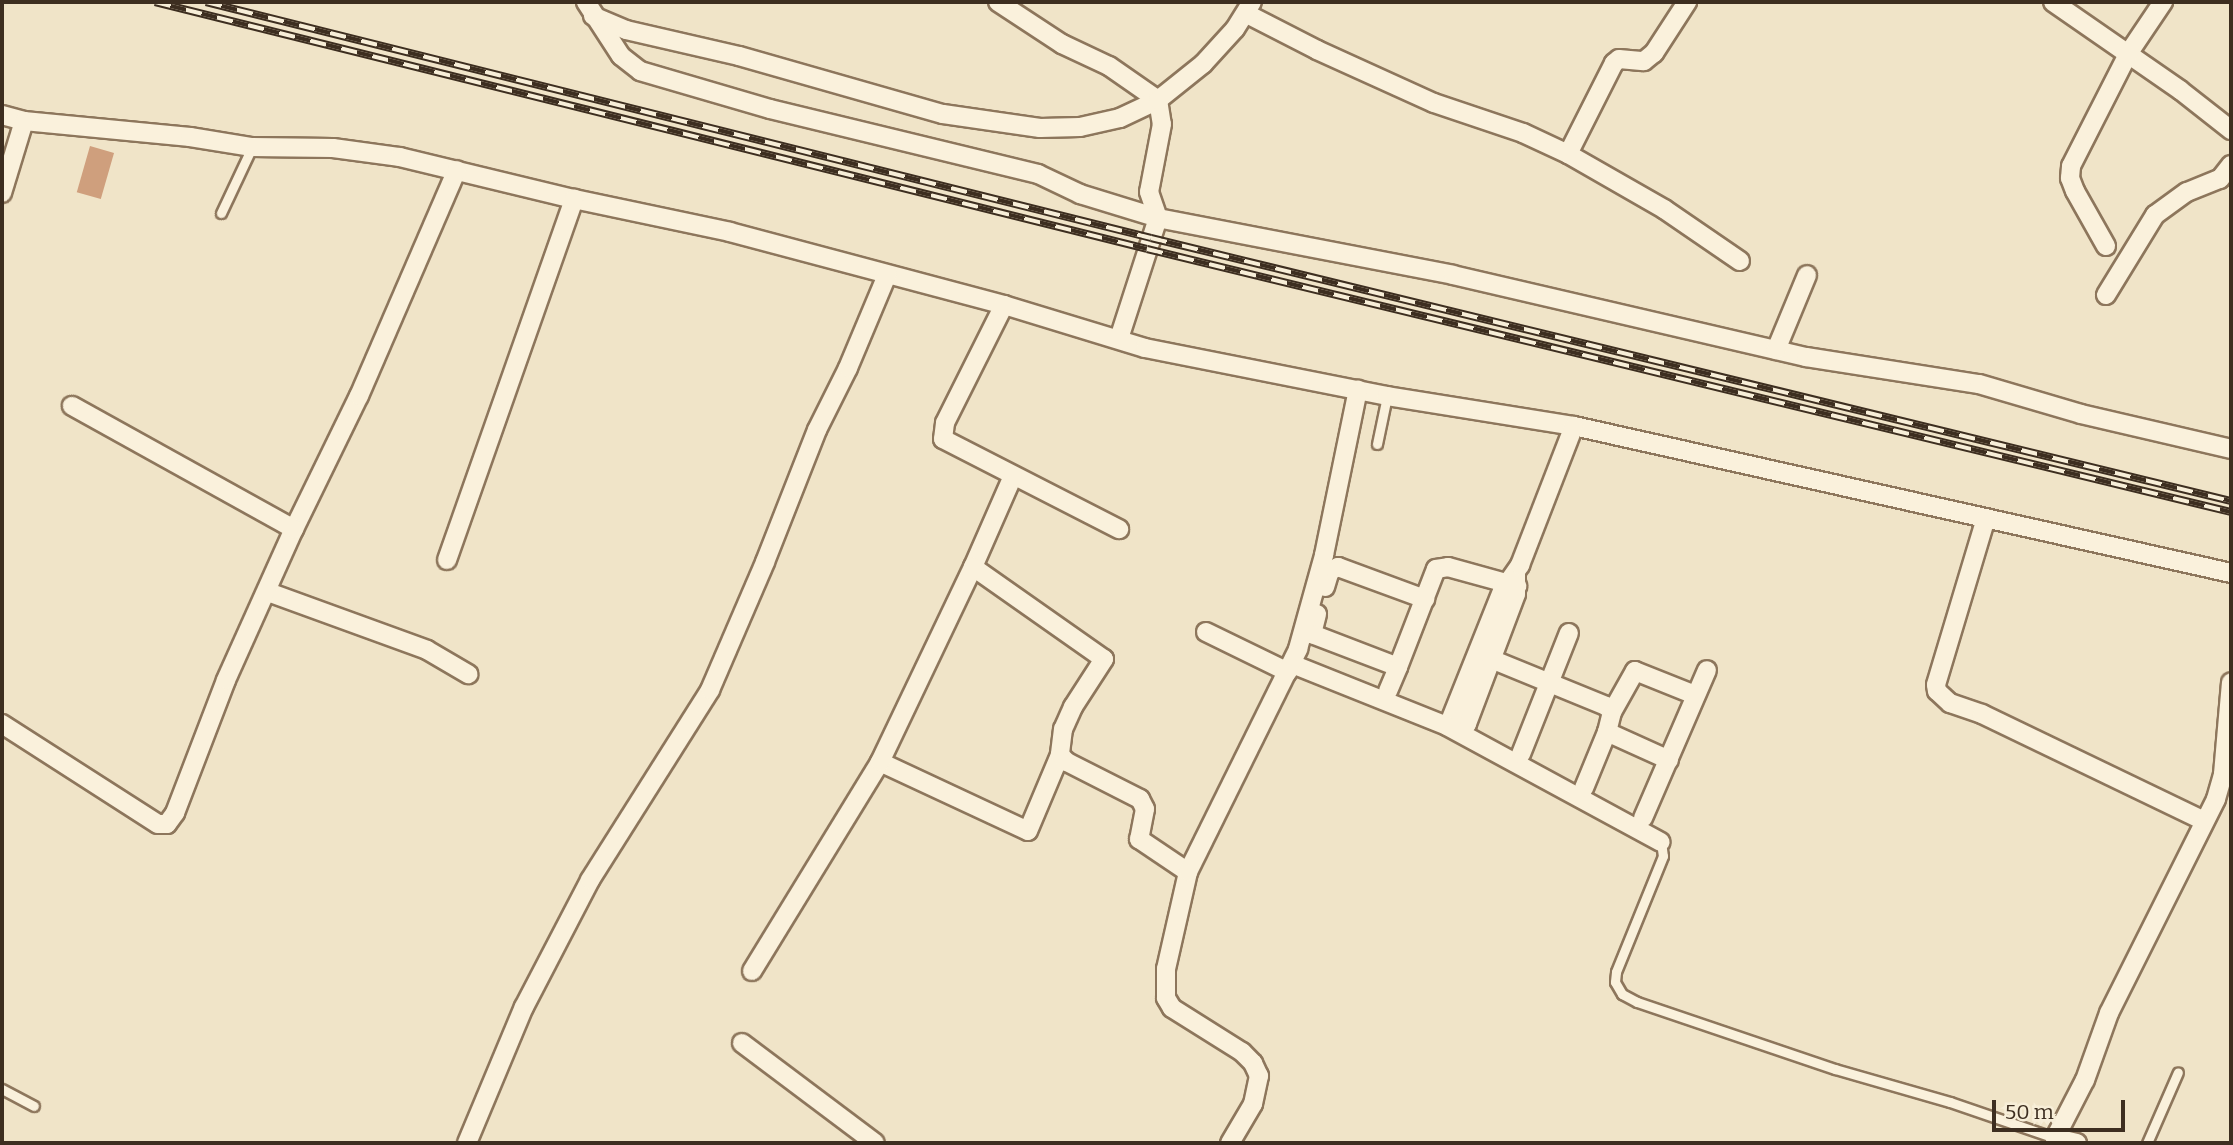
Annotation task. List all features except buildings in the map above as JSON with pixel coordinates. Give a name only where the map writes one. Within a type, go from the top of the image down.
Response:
[{"type":"street","points":[[998,2],[1062,44],[1109,66],[1158,100],[1162,124],[1149,191],[1158,218],[1119,339]]},
{"type":"street","points":[[1568,155],[1614,63],[1619,58],[1644,61],[1654,53],[1687,2]]},
{"type":"street","points":[[2053,2],[2231,131]]},
{"type":"street","points":[[2106,246],[2075,191],[2070,178],[2071,166],[2128,54],[2162,2]]},
{"type":"street","points":[[590,9],[626,30],[739,56],[943,114],[990,123],[1040,128],[1080,127],[1120,118],[1158,100],[1203,64],[1250,8],[1317,50],[1434,103],[1523,133],[1568,155],[1664,209],[1740,261]]},
{"type":"street","points":[[590,9],[621,56],[640,71],[770,109],[1038,174],[1080,194],[1158,218],[1453,275],[1776,350],[1979,384],[2081,414],[2231,449]]},
{"type":"street","points":[[2,115],[24,121],[176,136],[251,147],[333,148],[400,156],[574,199],[730,232],[1004,305],[1145,348],[1387,396],[1574,426],[2231,573]]},
{"type":"street","points":[[2,193],[24,121]]},
{"type":"street","points":[[2106,295],[2155,215],[2187,192],[2220,179],[2231,165]]},
{"type":"street","points":[[4,732],[158,824],[167,824],[175,813],[226,680],[268,592],[294,529],[359,396],[457,170]]},
{"type":"street","points":[[447,560],[574,199]]},
{"type":"street","points":[[467,1143],[519,1017],[590,880],[710,690],[760,575],[817,430],[848,368],[887,275]]},
{"type":"street","points":[[1776,350],[1807,275]]},
{"type":"street","points":[[1004,305],[945,423],[943,439],[1119,529]]},
{"type":"street","points":[[1230,1143],[1253,1104],[1258,1088],[1256,1069],[1242,1052],[1172,1008],[1166,998],[1166,969],[1188,872],[1290,668],[1324,555],[1358,389]]},
{"type":"street","points":[[72,406],[294,529]]},
{"type":"street","points":[[1574,426],[1485,659],[1606,706],[1612,712]]},
{"type":"street","points":[[752,971],[880,762],[973,567],[1013,476]]},
{"type":"street","points":[[1986,518],[1936,685],[1937,691],[1950,703],[1982,714],[2204,821]]},
{"type":"street","points":[[880,762],[1028,831],[1060,755],[1063,729],[1073,707],[1104,659],[973,567]]},
{"type":"street","points":[[1398,667],[1312,634],[1330,571],[1338,567],[1425,599]]},
{"type":"street","points":[[1388,691],[1433,573],[1448,567],[1513,581]]},
{"type":"street","points":[[268,592],[427,650],[468,674]]},
{"type":"street","points":[[1206,632],[1290,668],[1447,726],[1661,842]]},
{"type":"street","points":[[1521,754],[1569,633]]},
{"type":"street","points":[[1643,818],[1707,670]]},
{"type":"street","points":[[1584,788],[1607,732],[1612,712],[1635,671],[1695,695]]},
{"type":"street","points":[[2077,1143],[2055,1138],[2085,1080],[2109,1013],[2204,821],[2223,774],[2231,682]]},
{"type":"street","points":[[1607,732],[1669,760]]},
{"type":"street","points":[[1060,755],[1067,762],[1140,799],[1145,809],[1139,839],[1188,872]]},
{"type":"street","points":[[742,1043],[874,1143]]},
{"type":"lane","points":[[221,212],[251,147]]},
{"type":"lane","points":[[1377,444],[1387,396]]},
{"type":"lane","points":[[1661,842],[1662,856],[1616,972],[1615,982],[1622,994],[1637,1002],[1835,1069],[1950,1102],[2055,1138]]},
{"type":"lane","points":[[2147,1143],[2178,1072]]},
{"type":"lane","points":[[2,1089],[34,1106]]},
{"type":"railway","points":[[155,2],[1147,249],[2231,512]]},
{"type":"railway","points":[[206,2],[1151,238],[2231,501]]}]
